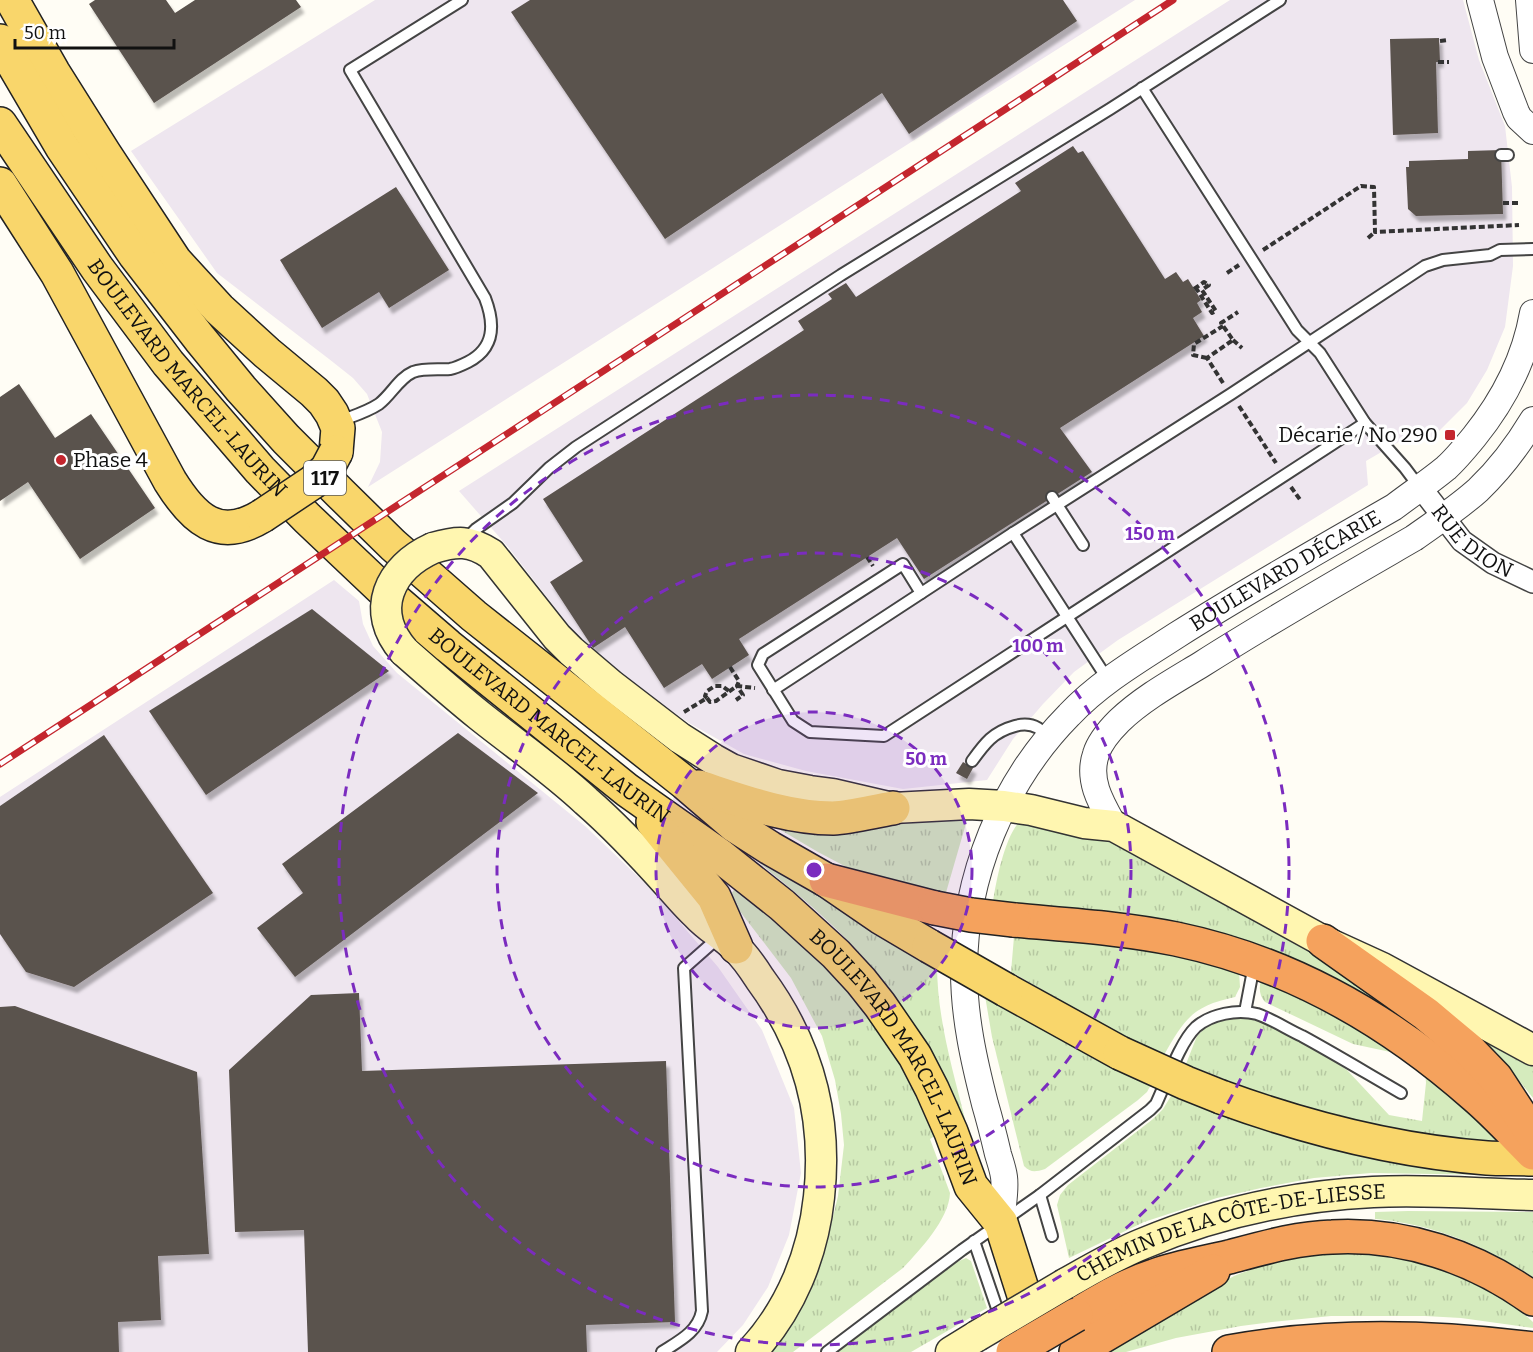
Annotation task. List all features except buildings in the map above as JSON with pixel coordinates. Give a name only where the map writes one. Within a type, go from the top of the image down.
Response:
[{"type":"highway","points":[[826,880],[934,908],[971,915],[1143,933],[1176,939],[1211,947],[1280,970],[1332,994],[1408,1041],[1477,1097],[1533,1153]]},
{"type":"highway","points":[[1323,941],[1426,1014],[1469,1050],[1496,1078],[1533,1134]]},
{"type":"highway","points":[[1003,1342],[1076,1315],[1154,1275],[1289,1242],[1332,1237],[1378,1238],[1404,1242],[1452,1255],[1497,1275],[1533,1299]]},
{"type":"highway","points":[[1076,1352],[1246,1252]]},
{"type":"highway","points":[[1229,1352],[1329,1340],[1389,1338],[1479,1342],[1533,1349]]},
{"type":"main road","points":[[0,184],[47,256],[170,481],[188,508],[210,524],[239,527],[262,516],[313,482],[327,469],[336,437],[324,402],[219,309],[175,261],[53,72],[12,0]]},
{"type":"main road","name":"BOULEVARD MARCEL-LAURIN","points":[[0,41],[62,147],[135,255],[219,363],[286,439],[379,532],[435,583],[748,835],[826,880],[928,946],[1006,990],[1120,1053],[1221,1097],[1308,1125],[1366,1140],[1435,1152],[1488,1158],[1533,1159]]},
{"type":"main road","name":"BOULEVARD MARCEL-LAURIN","points":[[0,124],[97,268],[168,363],[260,470],[314,525],[383,590],[448,646],[627,790],[719,855],[782,905],[836,954],[861,981],[915,1056],[951,1132],[971,1186],[1001,1223],[1042,1352]]},
{"type":"main road","points":[[751,1352],[785,1306],[800,1277],[810,1246],[818,1208],[821,1165],[820,1121],[811,1079],[795,1035],[769,991],[729,941],[697,916],[641,854],[586,800],[480,716],[395,642],[387,623],[388,591],[406,565],[424,552],[449,543],[468,543],[481,547],[492,554],[544,621],[571,651],[620,692],[694,748],[731,769],[778,785],[833,794],[893,808]]},
{"type":"main road","points":[[685,783],[768,808],[816,817],[836,818],[893,808],[969,804],[1031,810],[1084,823],[1114,826],[1323,941],[1382,968],[1533,1050]]},
{"type":"main road","points":[[627,790],[714,897],[729,941]]},
{"type":"main road","name":"CHEMIN DE LA CÔTE-DE-LIESSE","points":[[951,1352],[1003,1342],[1065,1284],[1116,1256],[1169,1233],[1220,1216],[1292,1200],[1374,1192],[1426,1191],[1521,1195]]},
{"type":"street","points":[[1480,0],[1495,57],[1516,112],[1533,131]]},
{"type":"street","points":[[1529,0],[1533,50]]},
{"type":"street","name":"BOULEVARD DÉCARIE","points":[[1001,1223],[1004,1178],[970,1038],[966,1014],[964,972],[968,919],[983,855],[1004,806],[1022,774],[1048,737],[1069,714],[1108,681],[1207,616],[1394,507],[1454,461],[1494,411],[1503,395],[1521,357],[1533,313]]},
{"type":"street","name":"BOULEVARD DÉCARIE","points":[[1114,826],[1099,798],[1093,772],[1099,745],[1120,720],[1160,690],[1217,654],[1414,538],[1443,518],[1478,490],[1511,453],[1533,420]]},
{"type":"street","name":"RUE DION","points":[[1420,488],[1462,541],[1477,553],[1533,582]]},
{"type":"lane","points":[[336,437],[358,415],[379,404],[411,373],[454,368],[474,359],[486,347],[490,337],[489,310],[485,298],[350,70],[462,0]]},
{"type":"lane","points":[[468,543],[476,529],[513,503],[549,468],[576,447],[841,275],[1280,0]]},
{"type":"lane","points":[[1142,88],[1297,330],[1320,353],[1365,423],[1420,488]]},
{"type":"lane","points":[[773,690],[1012,533],[1054,501],[1231,394],[1433,262],[1490,255],[1500,250],[1533,249]]},
{"type":"lane","points":[[921,593],[903,564],[763,654],[758,665],[793,721],[810,732],[884,736],[1365,423]]},
{"type":"lane","points":[[1054,501],[1083,545]]},
{"type":"lane","points":[[1012,533],[1108,681]]},
{"type":"lane","points":[[972,761],[988,740],[1003,729],[1027,724],[1038,728],[1048,737]]},
{"type":"lane","points":[[662,1352],[694,1330],[701,1315],[684,968],[729,941]]},
{"type":"lane","points":[[1245,1012],[1255,961]]},
{"type":"lane","points":[[827,1352],[974,1241],[1040,1195],[1150,1110],[1156,1104],[1185,1041],[1197,1026],[1216,1016],[1245,1012],[1271,1020],[1401,1093]]},
{"type":"lane","points":[[1040,1195],[1052,1236]]},
{"type":"lane","points":[[974,1241],[1003,1342]]},
{"type":"path","points":[[1440,41],[1448,40]]},
{"type":"path","points":[[1438,62],[1449,62]]},
{"type":"path","points":[[1227,273],[1361,186],[1374,187],[1375,232]]},
{"type":"path","points":[[1503,202],[1519,202]]},
{"type":"path","points":[[1368,238],[1375,232],[1519,225]]},
{"type":"path","points":[[1204,282],[1209,285],[1202,290],[1216,311],[1212,314],[1195,288],[1204,282]]},
{"type":"path","points":[[1238,312],[1221,323],[1222,326],[1194,344],[1193,355],[1207,358],[1301,501]]},
{"type":"path","points":[[1222,326],[1242,348]]},
{"type":"path","points":[[1207,358],[1233,340]]},
{"type":"path","points":[[867,557],[874,567]]},
{"type":"path","points":[[729,692],[722,686],[715,686],[707,691],[705,696],[713,702],[729,692],[737,686],[739,681],[730,667]]},
{"type":"path","points":[[735,700],[743,695],[737,686]]},
{"type":"path","points":[[681,714],[707,698]]},
{"type":"shaded area","points":[[375,0],[1135,0],[368,487],[380,462],[382,432],[367,394],[353,378],[217,273],[131,151]]},
{"type":"shaded area","points":[[1230,0],[1463,0],[1479,60],[1505,126],[1512,187],[1513,266],[1505,327],[1487,370],[1467,403],[1428,442],[1414,433],[1366,461],[1368,485],[1118,640],[1074,672],[1013,739],[987,780],[903,789],[806,771],[744,754],[689,723],[636,686],[574,632],[508,547],[459,491]]},
{"type":"shaded area","points":[[334,580],[359,601],[363,624],[373,646],[397,673],[585,826],[652,890],[718,967],[762,1030],[794,1108],[801,1173],[789,1235],[768,1287],[743,1325],[717,1352],[0,1352],[0,797]]},
{"type":"green space","points":[[750,812],[966,816],[967,820],[945,896],[854,871]]},
{"type":"green space","points":[[1020,821],[1091,830],[1279,925],[1430,1037],[1375,1000],[1331,975],[1264,948],[993,902],[1006,848]]},
{"type":"green space","points":[[753,849],[937,964],[942,1023],[965,1119],[962,1120],[914,1027],[881,979],[833,926],[749,854]]},
{"type":"green space","points":[[736,887],[810,951],[844,985],[904,1066],[936,1135],[930,1139],[950,1193],[945,1213],[939,1223],[903,1268],[793,1352],[767,1352],[812,1280],[825,1250],[838,1196],[844,1145],[841,1114],[835,1080],[822,1036],[791,978],[729,897]]},
{"type":"green space","points":[[1015,925],[1118,937],[1239,971],[1240,987],[1235,997],[1209,1005],[1192,1015],[1164,1055],[1120,1034],[1011,972]]},
{"type":"green space","points":[[1265,974],[1271,974],[1313,992],[1354,1012],[1393,1036],[1461,1093],[1511,1145],[1415,1132],[1344,1118],[1287,1102],[1186,1064],[1197,1036],[1218,1018],[1237,1016],[1256,1019],[1319,1051],[1347,1070],[1389,1115],[1422,1121],[1426,1083],[1425,1069],[1419,1061],[1409,1056],[1353,1044],[1265,1002],[1260,988]]},
{"type":"green space","points":[[984,990],[1153,1081],[1147,1092],[1045,1169],[1029,1170],[1024,1166],[992,1037]]},
{"type":"green space","points":[[1455,1012],[1533,1058],[1533,1098],[1497,1053]]},
{"type":"green space","points":[[1174,1091],[1497,1175],[1371,1173],[1314,1178],[1261,1188],[1217,1198],[1144,1222],[1069,1258],[1057,1205],[1060,1195],[1068,1185],[1153,1119],[1163,1109]]},
{"type":"green space","points":[[1375,1212],[1533,1212],[1533,1277],[1502,1258],[1468,1242],[1434,1230],[1375,1219]]},
{"type":"green space","points":[[1337,1253],[1364,1254],[1416,1262],[1466,1279],[1512,1305],[1533,1322],[1533,1328],[1461,1318],[1331,1316],[1241,1326],[1176,1338],[1126,1352],[1100,1352],[1234,1276],[1285,1261]]},
{"type":"green space","points":[[966,1258],[971,1261],[987,1308],[911,1352],[833,1352],[957,1262]]},
{"type":"railway","points":[[0,764],[1173,0]]},
{"type":"place","name":"Décarie / No 290","points":[[1450,435]]},
{"type":"place","name":"Phase 4","points":[[61,460]]}]
